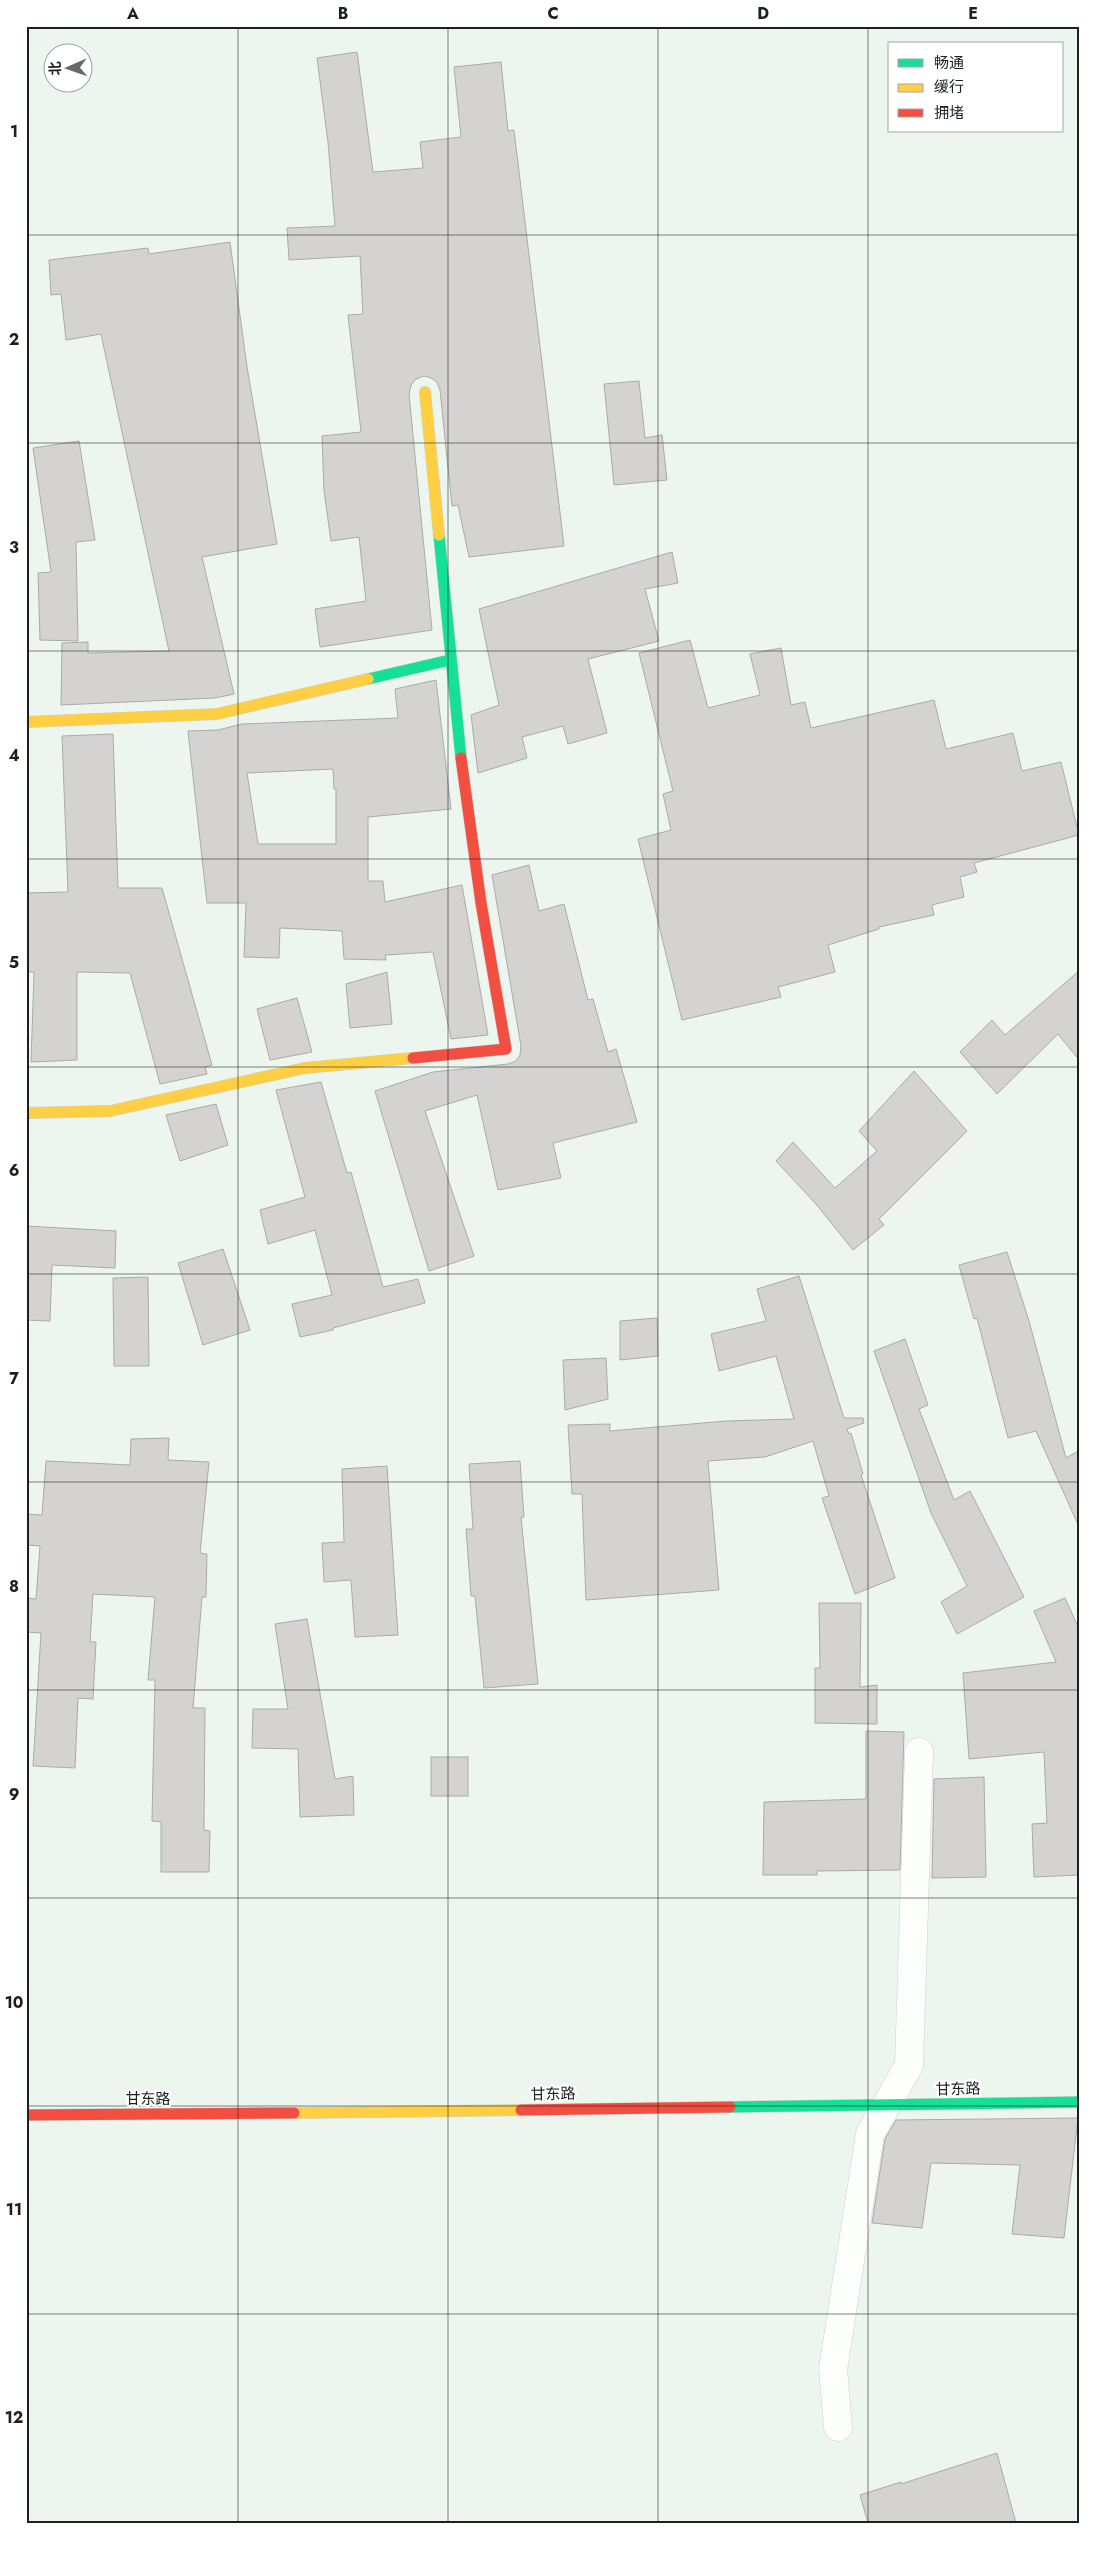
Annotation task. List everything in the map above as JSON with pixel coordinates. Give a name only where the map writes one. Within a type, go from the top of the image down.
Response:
[{"type":"street","points":[[26,1113],[110,1111],[305,1068],[506,1049],[482,922],[450,660],[436,478],[425,392]]},
{"type":"street","points":[[26,722],[217,714],[450,660]]},
{"type":"street","points":[[838,2427],[833,2369],[870,2134],[889,2104],[909,2065],[919,1752]]},
{"type":"street","name":"甘东路","points":[[26,2114],[292,2113],[1080,2102]]},
{"type":"building","points":[[357,52],[373,172],[423,168],[420,142],[461,137],[454,67],[501,62],[508,131],[514,130],[564,546],[469,557],[458,505],[452,506],[440,390],[437,382],[431,378],[424,376],[416,379],[411,385],[409,394],[432,630],[320,647],[315,609],[366,601],[359,537],[331,541],[324,491],[322,436],[361,432],[348,315],[363,314],[360,256],[289,260],[287,228],[335,226],[328,142],[317,58]]},
{"type":"building","points":[[230,242],[247,367],[277,544],[202,557],[234,694],[215,698],[61,705],[62,643],[88,642],[88,653],[169,651],[101,334],[66,340],[61,294],[51,295],[49,260],[148,248],[149,254]]},
{"type":"building","points":[[639,381],[645,438],[662,435],[667,480],[614,485],[604,384]]},
{"type":"building","points":[[79,441],[95,540],[76,542],[78,641],[40,640],[38,573],[51,572],[33,448]]},
{"type":"building","points":[[672,552],[678,583],[645,589],[659,641],[588,659],[607,733],[568,744],[563,726],[522,737],[527,758],[478,773],[471,715],[499,705],[479,609]]},
{"type":"building","points":[[690,640],[708,708],[760,695],[750,654],[781,648],[791,705],[805,702],[811,728],[934,700],[946,749],[1013,733],[1022,771],[1061,762],[1079,835],[974,863],[977,872],[960,877],[964,897],[932,905],[934,915],[879,927],[879,929],[828,945],[835,972],[778,987],[781,997],[682,1020],[638,839],[671,830],[663,794],[673,791],[639,653]]},
{"type":"building","points":[[436,680],[451,809],[368,817],[368,881],[383,881],[385,902],[462,885],[488,1035],[451,1039],[433,952],[385,955],[386,960],[344,959],[342,931],[280,928],[279,958],[244,957],[246,903],[207,903],[188,731],[218,730],[242,724],[398,718],[395,689]],"holes":[[[333,769],[334,789],[336,789],[336,844],[258,844],[247,773]]]},
{"type":"building","points":[[113,734],[118,888],[162,888],[212,1065],[205,1067],[207,1074],[160,1084],[130,973],[77,972],[77,1060],[31,1062],[34,972],[26,972],[26,893],[68,892],[62,736]]},
{"type":"building","points":[[529,865],[539,911],[564,904],[588,1000],[593,999],[608,1052],[616,1049],[637,1122],[553,1143],[561,1178],[498,1190],[477,1095],[425,1111],[474,1256],[429,1271],[375,1091],[433,1072],[508,1064],[516,1061],[520,1055],[521,1046],[492,875]]},
{"type":"building","points":[[1080,970],[1080,1061],[1058,1034],[997,1094],[960,1052],[992,1020],[1005,1035]]},
{"type":"building","points":[[387,972],[392,1024],[350,1028],[346,984]]},
{"type":"building","points":[[297,998],[312,1052],[270,1060],[257,1009]]},
{"type":"building","points":[[914,1071],[967,1131],[879,1219],[884,1225],[853,1250],[816,1204],[776,1161],[793,1142],[835,1188],[877,1151],[859,1131]]},
{"type":"building","points":[[321,1082],[347,1173],[351,1172],[383,1287],[418,1279],[425,1303],[333,1328],[333,1330],[300,1337],[292,1304],[332,1295],[315,1230],[268,1244],[260,1210],[305,1197],[276,1090]]},
{"type":"building","points":[[216,1104],[228,1145],[180,1161],[166,1115]]},
{"type":"building","points":[[26,1226],[116,1231],[115,1268],[52,1265],[50,1321],[26,1320]]},
{"type":"building","points":[[223,1249],[250,1330],[203,1345],[178,1263]]},
{"type":"building","points":[[1007,1252],[1029,1321],[1066,1458],[1080,1450],[1080,1529],[1036,1431],[1008,1438],[977,1318],[974,1319],[959,1265]]},
{"type":"building","points":[[799,1276],[844,1418],[863,1418],[864,1423],[847,1429],[849,1434],[851,1433],[863,1474],[861,1475],[895,1578],[855,1594],[822,1498],[829,1496],[813,1441],[765,1457],[708,1461],[719,1590],[586,1600],[582,1494],[572,1494],[568,1425],[610,1424],[610,1431],[726,1421],[794,1419],[776,1356],[719,1371],[711,1334],[766,1321],[757,1289]]},
{"type":"building","points":[[148,1277],[149,1366],[114,1366],[113,1278]]},
{"type":"building","points":[[657,1318],[658,1356],[620,1360],[620,1321]]},
{"type":"building","points":[[905,1339],[928,1405],[919,1409],[954,1500],[970,1491],[1024,1597],[957,1634],[941,1602],[967,1586],[931,1513],[874,1351]]},
{"type":"building","points":[[606,1358],[608,1399],[565,1410],[563,1360]]},
{"type":"building","points":[[169,1438],[168,1460],[209,1462],[200,1553],[207,1554],[206,1597],[202,1597],[193,1708],[205,1708],[204,1830],[210,1831],[209,1872],[161,1872],[161,1822],[152,1821],[155,1680],[148,1680],[155,1597],[93,1594],[90,1642],[96,1642],[93,1699],[78,1698],[75,1768],[33,1766],[41,1633],[26,1632],[26,1598],[36,1599],[40,1546],[26,1545],[26,1514],[42,1515],[46,1461],[130,1465],[131,1439]]},
{"type":"building","points":[[520,1461],[524,1517],[521,1517],[538,1684],[484,1688],[475,1596],[471,1596],[466,1529],[473,1529],[469,1464]]},
{"type":"building","points":[[387,1466],[398,1635],[355,1637],[351,1580],[324,1582],[322,1543],[344,1542],[342,1469]]},
{"type":"building","points":[[1065,1598],[1080,1631],[1080,1875],[1034,1877],[1032,1824],[1047,1823],[1044,1752],[969,1759],[963,1673],[1056,1662],[1034,1611]]},
{"type":"building","points":[[819,1603],[861,1603],[860,1687],[877,1685],[877,1724],[815,1723],[815,1668],[820,1668]]},
{"type":"building","points":[[307,1619],[335,1779],[353,1776],[354,1815],[300,1817],[298,1749],[252,1748],[253,1709],[288,1709],[275,1624]]},
{"type":"building","points":[[866,1731],[904,1732],[900,1870],[817,1871],[817,1875],[763,1875],[764,1802],[866,1799]]},
{"type":"building","points":[[431,1757],[468,1757],[468,1796],[431,1796]]},
{"type":"building","points":[[984,1777],[986,1877],[932,1878],[934,1779]]},
{"type":"building","points":[[1078,2118],[1064,2238],[1012,2234],[1020,2165],[931,2163],[922,2228],[872,2223],[885,2139],[896,2120]]},
{"type":"building","points":[[997,2453],[1016,2523],[868,2523],[860,2495],[901,2482],[901,2484]]},
{"type":"traffic: fast","points":[[439,535],[461,758]]},
{"type":"traffic: fast","points":[[368,679],[450,660]]},
{"type":"traffic: fast","points":[[730,2107],[1080,2102]]},
{"type":"traffic: slow","points":[[425,392],[439,535]]},
{"type":"traffic: slow","points":[[26,722],[217,714],[368,679]]},
{"type":"traffic: slow","points":[[26,1113],[110,1111],[305,1068],[413,1058]]},
{"type":"traffic: slow","points":[[294,2113],[521,2110]]},
{"type":"traffic: jam","points":[[413,1058],[506,1049],[481,903],[461,758]]},
{"type":"traffic: jam","points":[[521,2110],[730,2107]]},
{"type":"traffic: jam","points":[[26,2115],[294,2113]]}]
